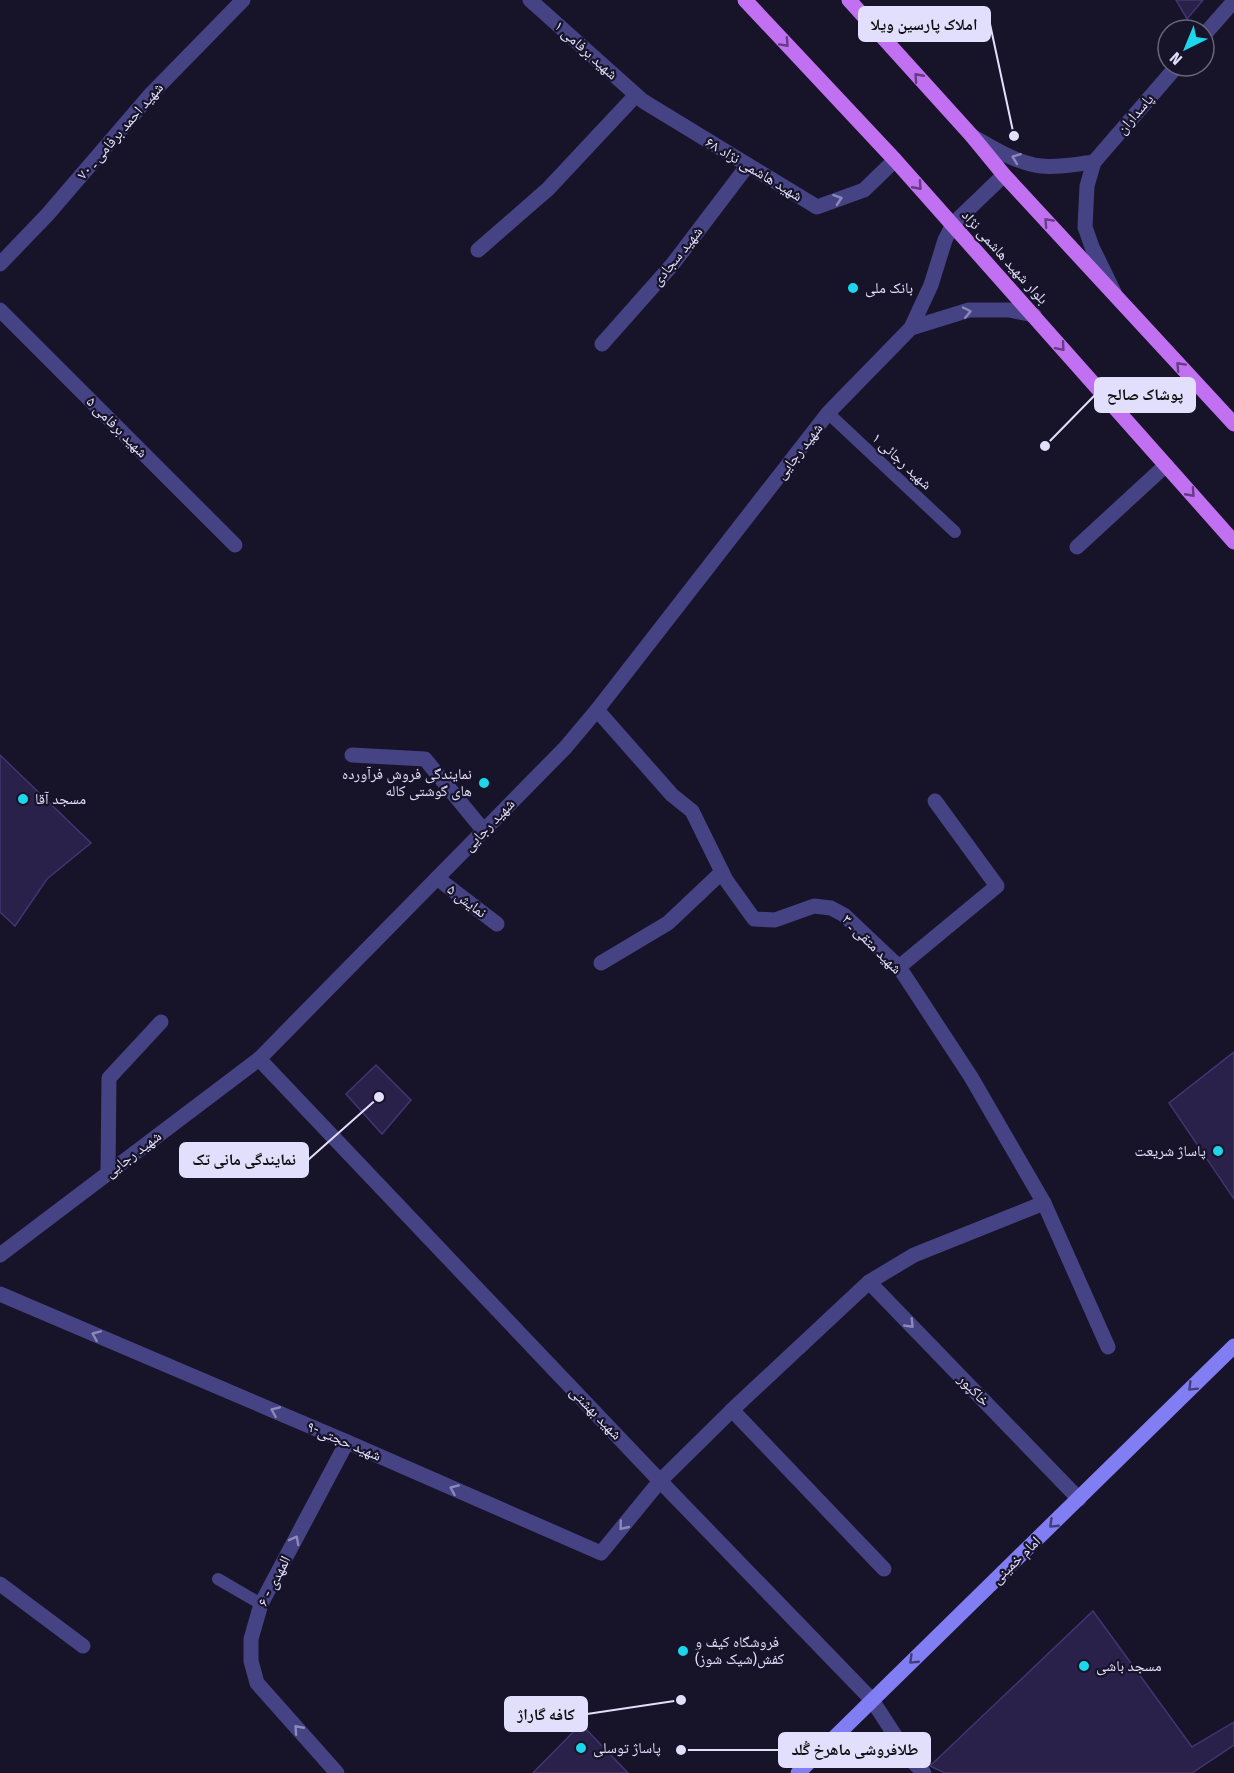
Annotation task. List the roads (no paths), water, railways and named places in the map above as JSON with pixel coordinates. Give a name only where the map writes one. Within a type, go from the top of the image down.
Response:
[{"type":"main road","name":"بلوار شهید هاشمی نژاد","points":[[745,0],[895,160],[1234,542]]},
{"type":"main road","points":[[849,0],[972,136],[1004,175],[1234,424]]},
{"type":"main road","name":"امام خمینی","points":[[798,1773],[1234,1346]]},
{"type":"street","name":"شهید احمد برفامی ـ ۷۰","points":[[0,264],[48,213],[151,94],[243,0]]},
{"type":"street","name":"شهید برفامی ۱","points":[[530,0],[639,98]]},
{"type":"street","points":[[1216,21],[1234,1]]},
{"type":"street","name":"پاسداران","points":[[1094,162],[1167,78]]},
{"type":"street","name":"شهید هاشمی نژاد ۶۸","points":[[639,98],[816,207],[864,190],[895,160]]},
{"type":"street","points":[[478,250],[548,189],[639,98]]},
{"type":"street","points":[[972,136],[1004,154],[1042,166],[1094,162],[1087,186],[1085,226],[1092,247],[1117,297]]},
{"type":"street","name":"شهید سجادی","points":[[602,344],[672,265],[748,165]]},
{"type":"street","points":[[911,328],[931,285],[952,224],[1004,175]]},
{"type":"street","name":"شهید برفامی ۵","points":[[0,310],[235,544]]},
{"type":"street","points":[[911,328],[969,310],[1008,310],[1034,315]]},
{"type":"street","name":"شهید رجایی","points":[[0,1255],[259,1059],[484,831],[565,748],[597,710],[828,413],[911,328]]},
{"type":"street","points":[[1077,547],[1166,465]]},
{"type":"street","name":"شهید متقی ـ ۳","points":[[597,710],[672,795],[692,811],[726,880],[754,919],[775,920],[814,906],[831,908],[844,915],[899,967],[971,1077],[1044,1203],[1108,1347]]},
{"type":"street","points":[[352,755],[425,759],[484,831]]},
{"type":"street","points":[[899,967],[997,886],[935,801]]},
{"type":"street","points":[[601,963],[668,923],[722,872]]},
{"type":"street","name":"نمایش ۵","points":[[437,878],[497,924]]},
{"type":"street","points":[[108,1173],[109,1078],[161,1022]]},
{"type":"street","name":"شهید بهشتی","points":[[259,1059],[660,1481],[872,1700],[911,1760],[924,1773]]},
{"type":"street","points":[[660,1481],[869,1282],[915,1255],[1044,1203]]},
{"type":"street","name":"خاکپور","points":[[869,1282],[1079,1498]]},
{"type":"street","name":"شهید حجتی-۹","points":[[0,1294],[601,1553],[660,1481]]},
{"type":"street","points":[[732,1410],[885,1569]]},
{"type":"street","name":"المهدی - ۶","points":[[337,1773],[257,1683],[251,1661],[251,1639],[261,1604],[347,1442]]},
{"type":"street","points":[[0,1584],[83,1646]]},
{"type":"lane","name":"شهید رجائی ۱","points":[[828,413],[955,532]]},
{"type":"lane","points":[[218,1579],[261,1604]]},
{"type":"place","name":"املاک پارسین ویلا","points":[[1014,136]]},
{"type":"place","name":"بانک ملی","points":[[853,288]]},
{"type":"place","name":"پوشاک صالح","points":[[1045,446]]},
{"type":"place","name":"نمایندگی فروش فرآورده های گوشتی کاله","points":[[484,783]]},
{"type":"place","name":"مسجد آقا","points":[[23,799]]},
{"type":"place","name":"نمایندگی مانی تک","points":[[379,1097]]},
{"type":"place","name":"پاساژ شریعت","points":[[1218,1151]]},
{"type":"place","name":"فروشگاه کیف و کفش(شیک شوز)","points":[[683,1651]]},
{"type":"place","name":"مسجد باشی","points":[[1084,1666]]},
{"type":"place","name":"کافه گاراژ","points":[[681,1700]]},
{"type":"place","name":"پاساژ توسلی","points":[[581,1748]]},
{"type":"place","name":"طلافروشی ماهرخ گُلد","points":[[681,1750]]}]
